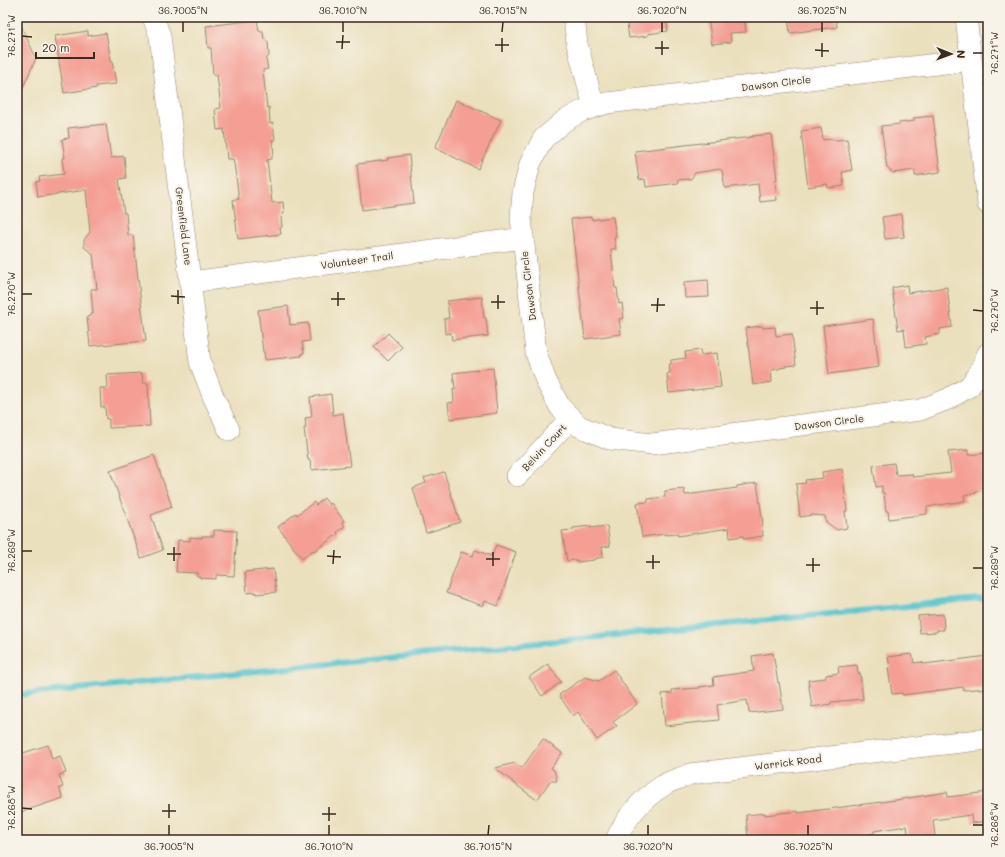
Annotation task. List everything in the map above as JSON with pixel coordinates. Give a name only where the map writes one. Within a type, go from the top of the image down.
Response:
[{"type":"street","name":"Greenfield Lane","points":[[153,17],[160,36],[200,362],[213,396],[229,430]]},
{"type":"street","points":[[574,17],[577,44],[594,107]]},
{"type":"street","points":[[966,17],[988,204]]},
{"type":"street","name":"Dawson Circle","points":[[971,60],[607,103],[582,111],[564,121],[543,139],[530,164],[523,192],[521,218],[536,353],[546,381],[560,407],[579,426],[610,439],[652,444],[920,410],[948,398],[970,386],[986,364]]},
{"type":"street","name":"Volunteer Trail","points":[[191,282],[523,238]]},
{"type":"street","name":"Belvin Court","points":[[517,476],[571,418]]},
{"type":"street","name":"Warrick Road","points":[[616,840],[621,829],[636,808],[665,784],[690,774],[988,739]]},
{"type":"building","points":[[17,17],[36,58],[17,101]]},
{"type":"building","points":[[626,17],[666,17],[668,31],[648,34],[648,36],[629,38]]},
{"type":"building","points":[[708,17],[744,17],[746,32],[730,33],[731,42],[712,44]]},
{"type":"building","points":[[788,17],[836,17],[837,27],[790,33]]},
{"type":"building","points":[[257,20],[259,31],[263,31],[264,39],[268,42],[269,56],[266,59],[268,69],[263,70],[267,108],[269,107],[270,124],[273,123],[275,140],[272,140],[274,153],[272,155],[272,159],[267,160],[272,203],[283,202],[284,213],[281,217],[281,234],[238,239],[233,200],[239,199],[234,163],[233,159],[227,159],[224,129],[217,130],[215,109],[221,108],[217,75],[213,75],[211,48],[208,48],[206,26]]},
{"type":"building","points":[[88,31],[88,36],[106,33],[116,84],[96,86],[97,88],[64,93],[55,36]]},
{"type":"building","points":[[456,100],[501,120],[478,169],[435,148]]},
{"type":"building","points":[[933,116],[940,172],[915,176],[915,170],[893,173],[887,168],[881,126],[914,121],[914,118]]},
{"type":"building","points":[[106,124],[111,158],[124,156],[126,178],[119,179],[124,213],[126,213],[128,235],[133,235],[146,341],[90,346],[87,317],[90,316],[90,314],[93,314],[91,289],[97,289],[93,254],[84,247],[84,240],[90,232],[86,190],[38,197],[36,182],[40,181],[39,177],[64,174],[62,158],[65,158],[62,139],[69,138],[68,128]]},
{"type":"building","points":[[821,128],[823,140],[847,139],[852,170],[842,172],[844,186],[828,188],[827,184],[808,187],[801,131]]},
{"type":"building","points":[[771,134],[777,179],[775,180],[777,200],[760,202],[758,184],[725,188],[722,170],[720,169],[695,173],[691,179],[677,180],[678,183],[646,187],[645,179],[639,180],[635,151]]},
{"type":"building","points":[[409,155],[414,203],[362,210],[357,164],[388,160],[387,158]]},
{"type":"building","points":[[901,214],[904,237],[885,239],[882,217]]},
{"type":"building","points":[[591,217],[592,220],[613,217],[616,249],[611,249],[615,288],[617,288],[619,304],[622,303],[624,318],[619,319],[621,334],[585,339],[571,219]]},
{"type":"building","points":[[708,280],[709,297],[685,298],[684,282]]},
{"type":"building","points":[[907,285],[908,293],[947,287],[952,327],[940,329],[940,334],[925,337],[926,344],[906,347],[904,329],[898,330],[892,288]]},
{"type":"building","points":[[482,297],[484,318],[486,318],[488,336],[452,340],[451,333],[445,334],[444,319],[449,318],[447,301]]},
{"type":"building","points":[[288,306],[290,325],[308,323],[310,341],[302,342],[304,353],[301,354],[302,356],[265,360],[258,310]]},
{"type":"building","points":[[873,319],[879,367],[829,374],[823,326]]},
{"type":"building","points":[[762,326],[763,328],[775,327],[776,336],[792,334],[796,365],[771,370],[772,382],[753,385],[746,328]]},
{"type":"building","points":[[388,333],[402,347],[388,361],[374,347]]},
{"type":"building","points":[[700,350],[701,355],[717,353],[721,387],[669,393],[667,374],[670,373],[669,365],[671,364],[671,360],[686,358],[685,352]]},
{"type":"building","points":[[493,368],[497,413],[450,419],[448,403],[454,402],[453,389],[455,389],[453,373]]},
{"type":"building","points":[[142,373],[143,383],[148,383],[150,426],[109,428],[109,419],[106,419],[105,407],[101,407],[100,388],[108,388],[107,375]]},
{"type":"building","points":[[331,394],[333,415],[343,413],[350,466],[311,470],[310,460],[308,460],[304,428],[306,428],[305,418],[312,417],[310,397]]},
{"type":"building","points":[[968,450],[968,455],[986,453],[986,456],[988,456],[988,490],[976,491],[976,493],[964,495],[965,501],[927,507],[927,514],[889,519],[888,511],[886,511],[884,493],[882,493],[882,486],[876,487],[873,466],[894,463],[896,475],[912,474],[913,477],[951,473],[948,452]]},
{"type":"building","points":[[154,455],[172,507],[151,515],[163,550],[141,558],[110,471]]},
{"type":"building","points":[[842,469],[847,511],[845,511],[847,528],[837,530],[826,522],[825,516],[812,515],[800,517],[796,484],[806,483],[805,480],[823,478],[822,472]]},
{"type":"building","points":[[444,472],[460,522],[426,533],[413,488],[426,483],[424,478]]},
{"type":"building","points":[[757,483],[763,524],[763,536],[744,539],[743,536],[730,538],[729,528],[678,536],[677,534],[666,534],[642,537],[637,503],[648,502],[648,499],[665,497],[665,491],[684,489],[685,495],[737,488],[737,486]]},
{"type":"building","points":[[324,498],[329,505],[331,503],[344,521],[342,522],[345,526],[337,532],[338,534],[302,559],[278,527],[296,513],[297,515],[314,502],[316,505]]},
{"type":"building","points":[[590,526],[590,528],[607,526],[610,546],[602,547],[603,557],[594,560],[577,562],[577,560],[567,561],[562,531]]},
{"type":"building","points":[[214,530],[237,531],[234,576],[216,575],[216,579],[200,578],[197,576],[197,573],[176,572],[178,540],[190,541],[190,537],[202,538],[202,536],[214,536]]},
{"type":"building","points":[[496,545],[516,552],[498,606],[485,601],[483,606],[446,593],[461,552],[473,556],[475,550],[492,556]]},
{"type":"building","points":[[273,569],[276,592],[256,594],[256,592],[247,593],[245,572]]},
{"type":"building","points":[[943,614],[944,630],[920,633],[918,616]]},
{"type":"building","points":[[773,653],[783,709],[749,713],[747,700],[717,705],[719,720],[665,726],[662,694],[672,693],[672,690],[700,688],[699,687],[714,685],[713,677],[754,671],[752,656]]},
{"type":"building","points":[[912,654],[914,663],[922,662],[924,664],[988,656],[988,688],[963,690],[963,687],[903,695],[902,693],[892,694],[888,657]]},
{"type":"building","points":[[548,664],[561,682],[542,696],[529,677]]},
{"type":"building","points":[[857,665],[858,674],[860,673],[863,699],[831,702],[831,704],[812,707],[808,680],[826,678],[826,675],[839,673],[838,667]]},
{"type":"building","points":[[614,670],[637,704],[613,722],[617,726],[597,740],[578,712],[573,716],[559,695],[585,677],[599,681]]},
{"type":"building","points":[[543,739],[562,753],[551,768],[554,770],[557,781],[550,781],[537,800],[495,768],[515,763],[522,768]]},
{"type":"building","points":[[48,745],[52,759],[60,756],[66,773],[59,775],[63,787],[59,788],[63,798],[21,812],[17,799],[17,755]]},
{"type":"building","points":[[947,792],[948,797],[988,792],[988,821],[972,823],[971,815],[933,820],[935,836],[909,839],[907,826],[874,831],[874,833],[861,835],[862,840],[748,840],[746,815],[765,813],[765,815],[798,811],[798,813]]},
{"type":"waterway","points":[[17,695],[988,598]]}]
